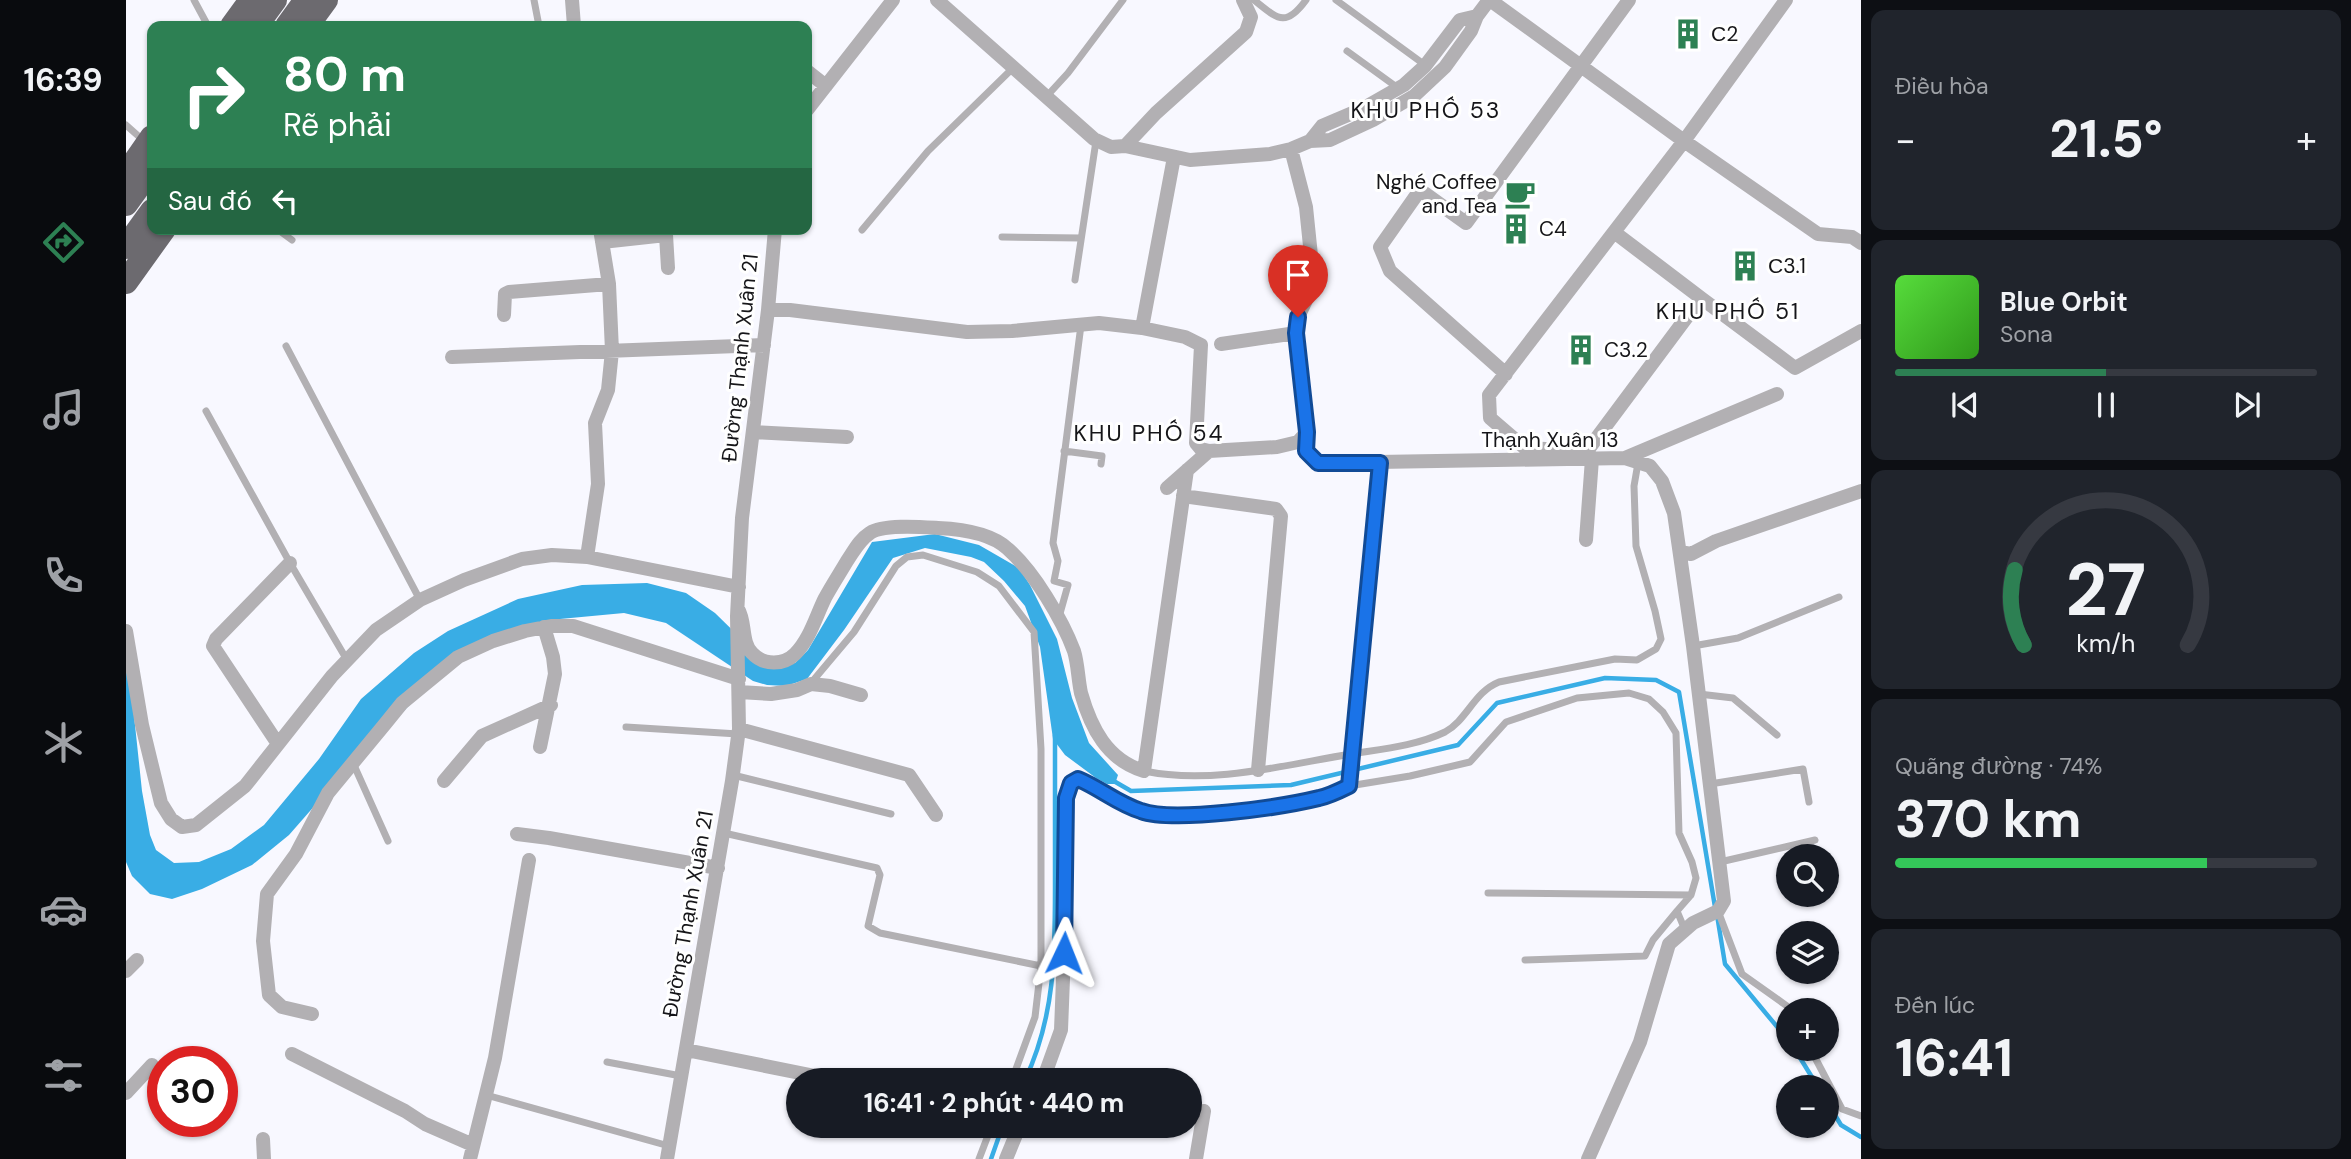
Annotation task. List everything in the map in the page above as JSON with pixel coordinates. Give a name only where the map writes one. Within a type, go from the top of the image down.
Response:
[{"type":"highway","points":[[236,21],[251,0]]},
{"type":"highway","points":[[260,21],[275,0]]},
{"type":"highway","points":[[291,21],[306,0]]},
{"type":"highway","points":[[311,21],[326,0]]},
{"type":"highway","points":[[126,174],[147,148]]},
{"type":"highway","points":[[126,204],[147,175]]},
{"type":"highway","points":[[126,247],[147,218]]},
{"type":"highway","points":[[126,282],[160,235]]},
{"type":"street","points":[[572,0],[574,21]]},
{"type":"street","points":[[812,103],[893,0]]},
{"type":"street","points":[[937,0],[1096,140],[1111,147],[1125,146],[1189,160],[1270,154],[1310,141],[1330,140],[1373,120],[1414,96],[1445,67],[1490,0],[1684,141],[1818,234],[1852,237],[1861,243]]},
{"type":"street","points":[[1125,146],[1156,113],[1246,32],[1251,17],[1243,0]]},
{"type":"street","points":[[1506,374],[1390,271],[1380,247],[1420,190],[1466,223],[1629,0]]},
{"type":"street","points":[[1700,298],[1587,451],[1525,448],[1490,418],[1489,395],[1684,141],[1786,0]]},
{"type":"street","points":[[1310,141],[1322,126],[1362,109],[1398,89],[1425,66],[1460,20],[1478,16]]},
{"type":"street","points":[[812,75],[825,86]]},
{"type":"street","name":"Thạnh Xuân 13","points":[[1291,149],[1306,207],[1313,275],[1310,294],[1298,317],[1296,333],[1307,432],[1306,451],[1318,463],[1631,460],[1650,466],[1662,481],[1674,513],[1693,646],[1724,901],[1718,911]]},
{"type":"street","points":[[1142,328],[1174,157]]},
{"type":"street","points":[[1614,232],[1795,368],[1861,331]]},
{"type":"street","points":[[587,557],[598,484],[595,423],[608,390],[612,351],[609,284],[601,235],[666,235],[668,268]]},
{"type":"street","name":"Đường Thạnh Xuân 21","points":[[668,1153],[733,775],[738,731],[738,613],[743,517],[774,235]]},
{"type":"street","points":[[505,315],[503,302],[509,292],[609,284]]},
{"type":"street","points":[[768,310],[790,310],[967,332],[1099,323],[1185,337],[1201,345],[1196,443],[1201,449],[1209,451],[1276,446],[1298,442],[1307,432]]},
{"type":"street","points":[[1221,344],[1296,333]]},
{"type":"street","points":[[452,357],[764,345]]},
{"type":"street","points":[[1631,460],[1777,394]]},
{"type":"street","points":[[753,432],[847,437]]},
{"type":"street","points":[[1167,488],[1209,451]]},
{"type":"street","points":[[1586,540],[1592,459]]},
{"type":"street","points":[[1351,754],[1380,463]]},
{"type":"street","points":[[738,613],[743,617],[746,641],[753,654],[771,663],[789,659],[803,644],[825,597],[863,538],[875,530],[938,528],[973,532],[1007,548],[1030,574],[1074,652],[1081,692],[1095,733],[1115,757],[1130,767],[1144,771],[1187,470]]},
{"type":"street","points":[[1680,552],[1691,554],[1716,541],[1861,491]]},
{"type":"street","points":[[1183,496],[1276,509],[1281,516],[1258,770]]},
{"type":"street","points":[[126,631],[142,725],[161,803],[171,819],[183,827],[196,825],[245,786],[331,676],[376,630],[420,600],[464,580],[522,559],[552,555],[587,557],[739,587]]},
{"type":"street","points":[[278,744],[213,646],[216,639],[290,563]]},
{"type":"street","points":[[312,1014],[282,1007],[269,995],[263,941],[267,894],[296,853],[328,793],[402,703],[458,657],[512,635],[544,627],[573,626],[771,694],[797,690],[811,684],[830,686],[861,695]]},
{"type":"street","points":[[540,747],[551,705],[555,665],[544,627]]},
{"type":"street","points":[[444,781],[482,736],[551,705]]},
{"type":"street","points":[[738,731],[909,775],[936,815]]},
{"type":"street","points":[[1047,1068],[1061,1030],[1066,902],[1066,798],[1071,783]]},
{"type":"street","points":[[517,834],[718,868]]},
{"type":"street","points":[[292,1054],[405,1111],[471,1152],[495,1058],[529,860]]},
{"type":"street","points":[[1588,1159],[1640,1042],[1670,944],[1689,927],[1718,911]]},
{"type":"street","points":[[686,1050],[786,1070]]},
{"type":"street","points":[[126,1093],[147,1070]]},
{"type":"street","points":[[1196,1159],[1204,1111]]},
{"type":"street","points":[[1006,1159],[1015,1138]]},
{"type":"street","points":[[263,1139],[264,1159]]},
{"type":"lane","points":[[194,0],[205,21]]},
{"type":"lane","points":[[534,0],[538,21]]},
{"type":"lane","points":[[1046,97],[1068,73],[1123,0]]},
{"type":"lane","points":[[1254,0],[1277,18],[1288,18],[1297,12],[1306,0]]},
{"type":"lane","points":[[1336,0],[1425,66]]},
{"type":"lane","points":[[1347,51],[1398,89]]},
{"type":"lane","points":[[862,230],[928,151],[1013,68]]},
{"type":"lane","points":[[126,125],[147,140]]},
{"type":"lane","points":[[1075,280],[1096,140]]},
{"type":"lane","points":[[285,235],[292,240]]},
{"type":"lane","points":[[1002,237],[1081,238]]},
{"type":"lane","points":[[1058,620],[1068,585],[1054,581],[1058,561],[1053,543],[1081,325]]},
{"type":"lane","points":[[286,346],[420,600]]},
{"type":"lane","points":[[206,411],[347,660]]},
{"type":"lane","points":[[1064,451],[1102,456],[1101,464]]},
{"type":"lane","points":[[1144,771],[1167,776],[1258,770],[1396,747],[1447,731],[1488,686],[1615,659],[1637,660],[1656,649],[1661,639],[1636,546],[1631,460]]},
{"type":"lane","points":[[811,684],[854,632],[896,566],[907,558],[923,555],[977,572],[999,586],[1034,632],[1041,750],[1041,966],[1035,1017],[1016,1068]]},
{"type":"lane","points":[[1693,646],[1738,638],[1839,597]]},
{"type":"lane","points":[[1071,783],[1078,779],[1093,785],[1114,800],[1144,813],[1253,809],[1320,798],[1349,786],[1470,762],[1506,722],[1577,698],[1629,694],[1649,699],[1663,712],[1676,733],[1679,833],[1696,878],[1691,895],[1653,940],[1645,956],[1525,960]]},
{"type":"lane","points":[[1699,694],[1733,698],[1777,735]]},
{"type":"lane","points":[[626,727],[738,731]]},
{"type":"lane","points":[[1349,786],[1351,754]]},
{"type":"lane","points":[[353,762],[388,841]]},
{"type":"lane","points":[[1710,783],[1803,769],[1809,802]]},
{"type":"lane","points":[[733,775],[891,814]]},
{"type":"lane","points":[[724,833],[877,868],[880,875],[868,926],[880,933],[1041,966]]},
{"type":"lane","points":[[1720,862],[1815,840]]},
{"type":"lane","points":[[1488,893],[1691,895]]},
{"type":"lane","points":[[1677,911],[1689,927]]},
{"type":"lane","points":[[1718,911],[1742,974],[1776,998]]},
{"type":"lane","points":[[1817,1061],[1842,1109],[1861,1116]]},
{"type":"lane","points":[[607,1062],[681,1076]]},
{"type":"lane","points":[[486,1096],[668,1153]]},
{"type":"lane","points":[[979,1159],[987,1138]]},
{"type":"water","points":[[935,534],[979,545],[1019,568],[1057,639],[1072,698],[1089,743],[1118,775],[1115,784],[1107,784],[1096,778],[1065,755],[1053,739],[1040,647],[1025,606],[984,562],[925,548],[893,558],[807,679],[786,686],[753,681],[666,623],[624,613],[560,619],[457,656],[338,779],[289,835],[252,865],[202,889],[172,899],[150,894],[132,876],[126,862],[126,640],[142,791],[150,835],[156,850],[174,863],[199,862],[231,849],[264,825],[319,759],[361,699],[414,653],[448,631],[518,599],[582,585],[647,583],[686,593],[715,613],[767,664],[795,663],[808,650],[872,542]]},
{"type":"waterway","points":[[1112,780],[1131,791],[1291,785],[1458,745],[1497,703],[1605,678],[1656,680],[1679,692],[1715,907]]},
{"type":"waterway","points":[[1030,1068],[1043,1031],[1054,957],[1055,735]]},
{"type":"waterway","points":[[1717,915],[1725,964],[1776,1026]]},
{"type":"waterway","points":[[1802,1061],[1811,1075]]},
{"type":"waterway","points":[[1839,1122],[1861,1137]]},
{"type":"waterway","points":[[991,1159],[998,1138]]},
{"type":"place","name":"С2","points":[[1688,34]]},
{"type":"place","name":"Nghé Coffee and Tea","points":[[1520,194]]},
{"type":"place","name":"C4","points":[[1516,229]]},
{"type":"place","name":"С3.1","points":[[1745,266]]},
{"type":"place","name":"C3.2","points":[[1581,350]]},
{"type":"district","name":"KHU PHỐ 53","points":[[1426,110]]},
{"type":"district","name":"KHU PHỐ 51","points":[[1728,311]]},
{"type":"district","name":"KHU PHỐ 54","points":[[1149,433]]},
{"type":"route","points":[[1064,953],[1066,798],[1071,783],[1078,779],[1093,785],[1114,800],[1144,813],[1174,814],[1253,809],[1320,798],[1349,786],[1380,463],[1318,463],[1306,451],[1307,432],[1296,333],[1298,317]]}]
